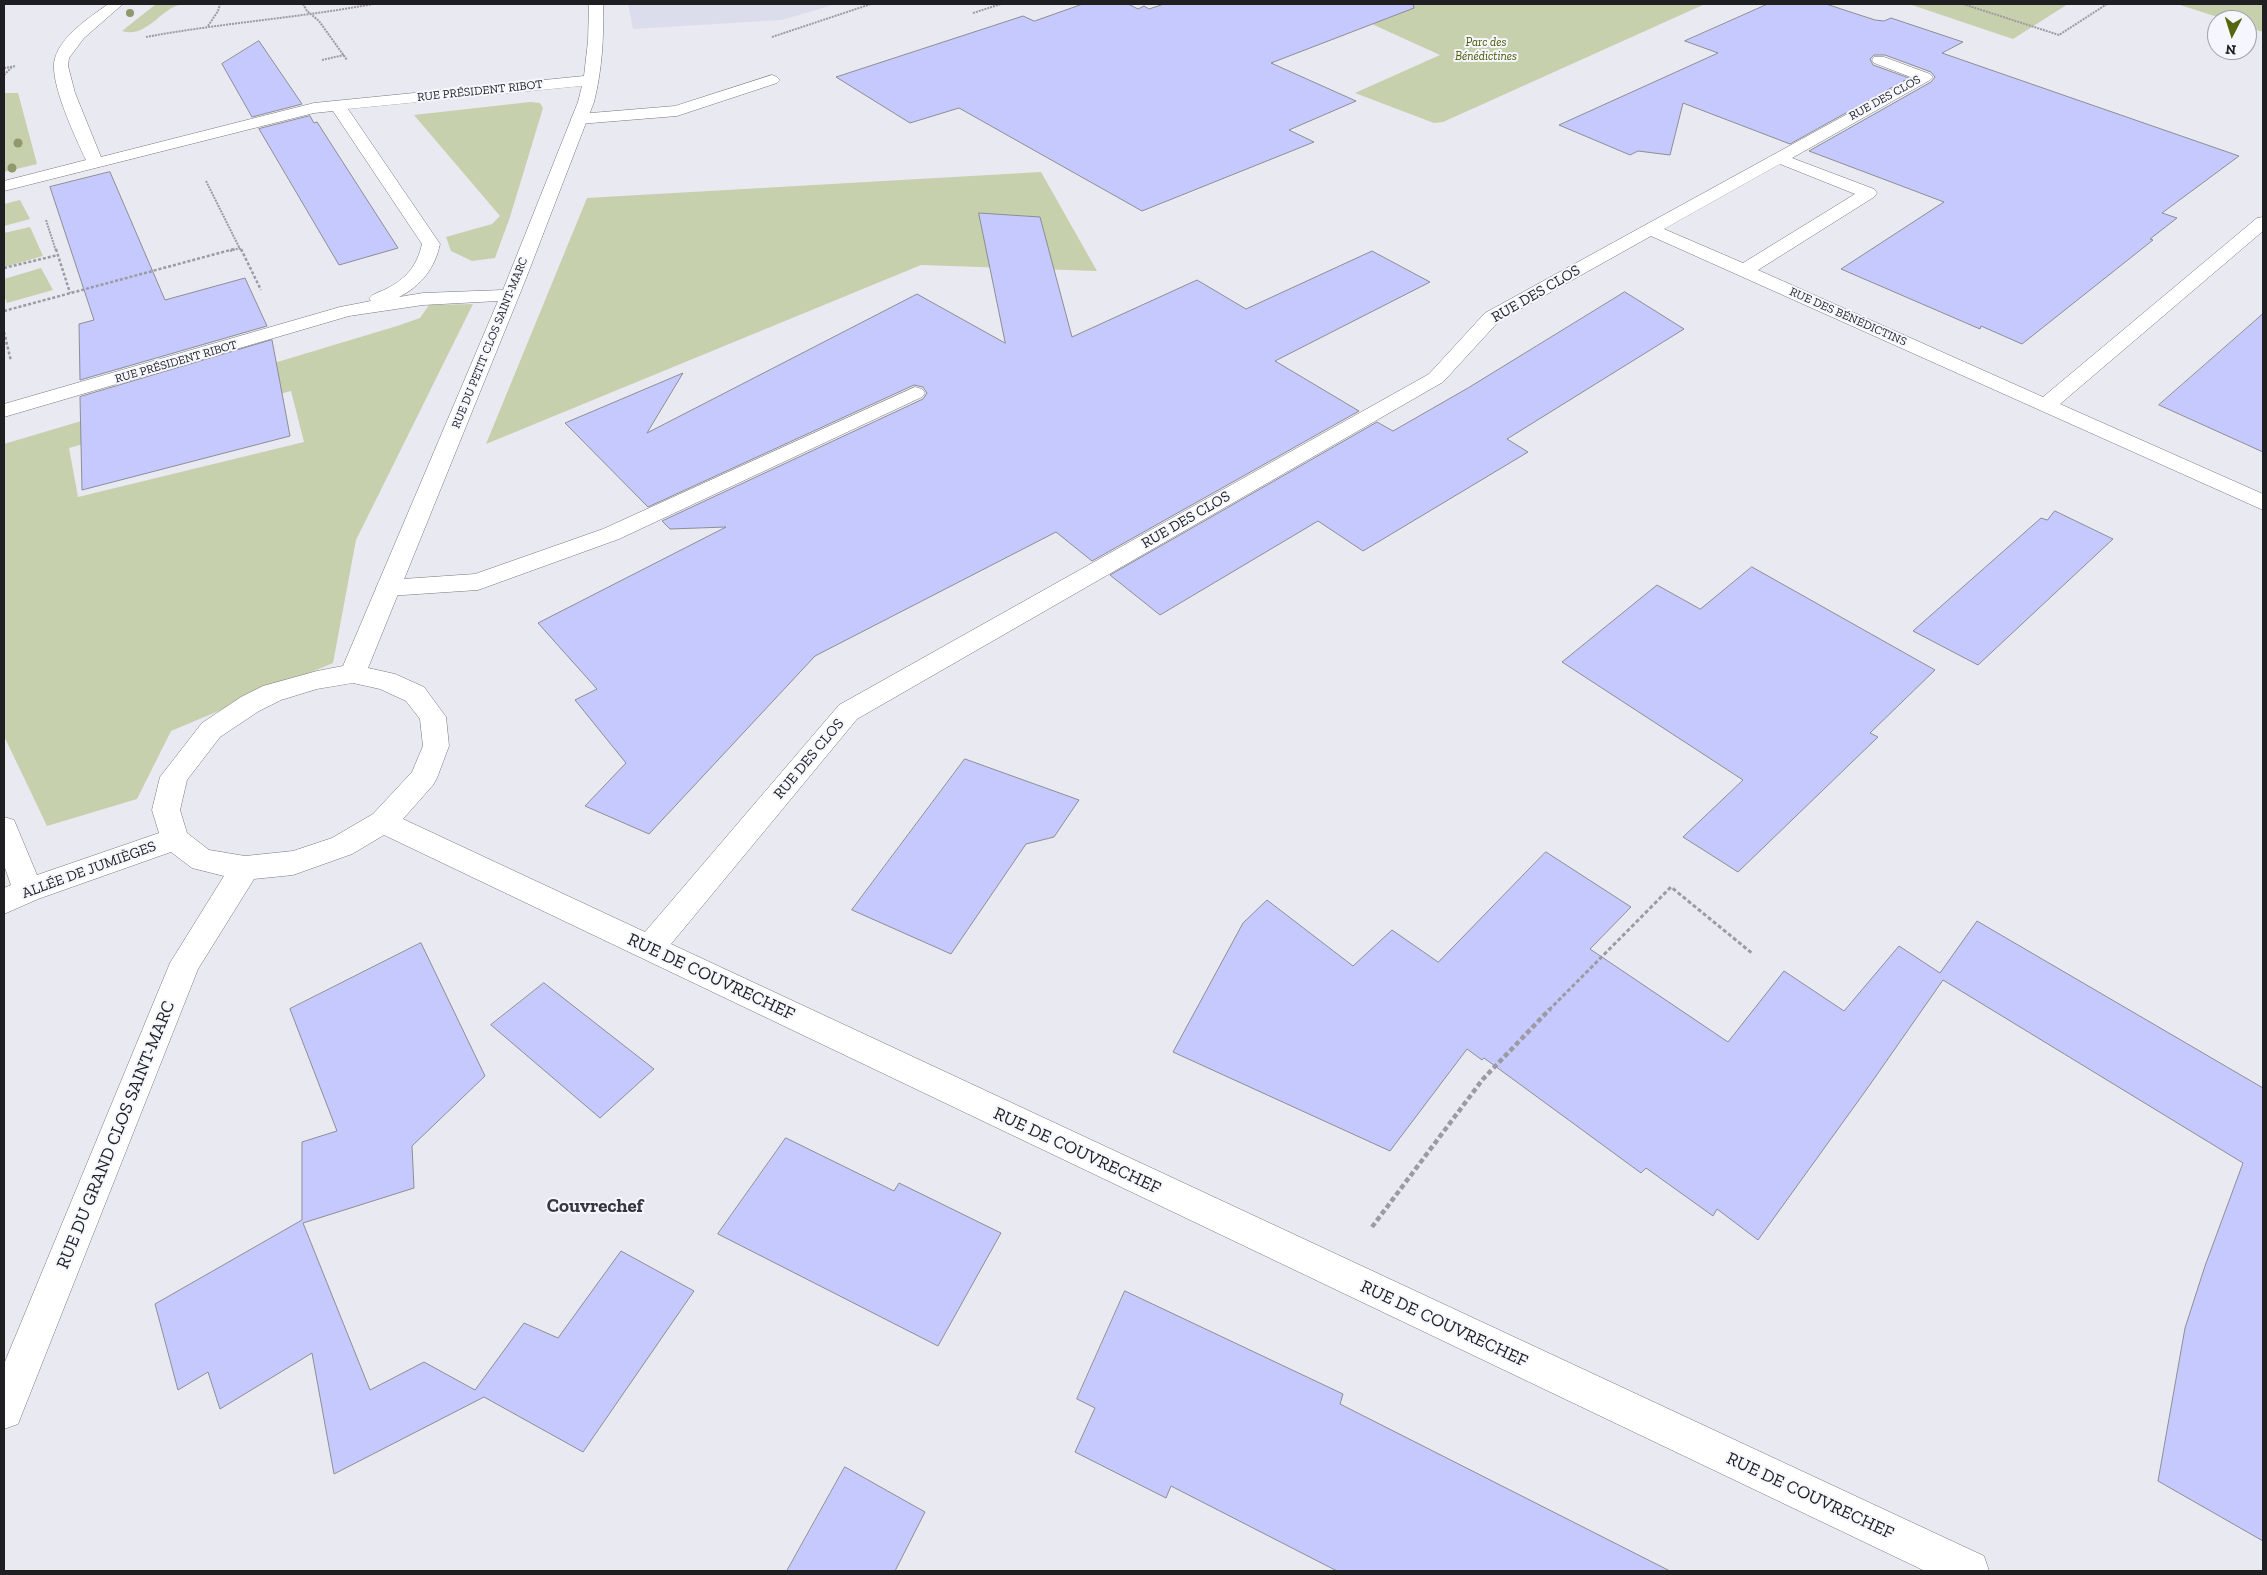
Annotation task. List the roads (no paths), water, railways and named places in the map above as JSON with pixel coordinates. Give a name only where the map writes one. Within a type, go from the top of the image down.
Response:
[{"type":"street","points":[[95,163],[61,75],[61,59],[84,30],[116,4]]},
{"type":"street","name":"RUE DU PETIT CLOS SAINT-MARC","points":[[353,674],[510,296],[579,119],[592,80],[597,31],[596,4]]},
{"type":"street","name":"RUE DES CLOS","points":[[650,948],[848,712],[1436,378],[1492,317],[1925,76],[1879,60]]},
{"type":"street","name":"RUE PRÉSIDENT RIBOT","points":[[4,186],[314,108],[592,80]]},
{"type":"street","points":[[579,119],[677,111],[772,80]]},
{"type":"street","name":"RUE PRÉSIDENT RIBOT","points":[[4,412],[347,311],[392,294],[414,281],[429,255],[431,244],[338,106]]},
{"type":"street","points":[[1745,270],[1868,193],[1778,158]]},
{"type":"street","points":[[2046,405],[2263,222]]},
{"type":"street","name":"RUE DES BÉNÉDICTINS","points":[[1650,229],[2263,502]]},
{"type":"street","name":"RUE PRÉSIDENT RIBOT","points":[[347,311],[424,299],[510,296]]},
{"type":"street","points":[[388,588],[478,582],[611,534],[915,393]]},
{"type":"street","points":[[353,674],[386,681],[415,694],[433,717],[436,746],[423,778],[383,822],[342,846],[293,863],[245,868],[202,860],[175,839],[166,810],[174,777],[212,730],[250,704],[272,693],[317,680],[353,674]]},
{"type":"street","name":"RUE DE COUVRECHEF","points":[[383,822],[1969,1571]]},
{"type":"street","points":[[4,828],[16,896]]},
{"type":"street","name":"ALLÉE DE JUMIÈGES","points":[[16,896],[175,839]]},
{"type":"street","name":"RUE DU GRAND CLOS SAINT-MARC","points":[[4,1410],[185,963],[245,868]]},
{"type":"district","name":"Couvrechef","points":[[595,1207]]},
{"type":"park label","name":"Parc des Bénédictines","points":[[1486,50]]}]
